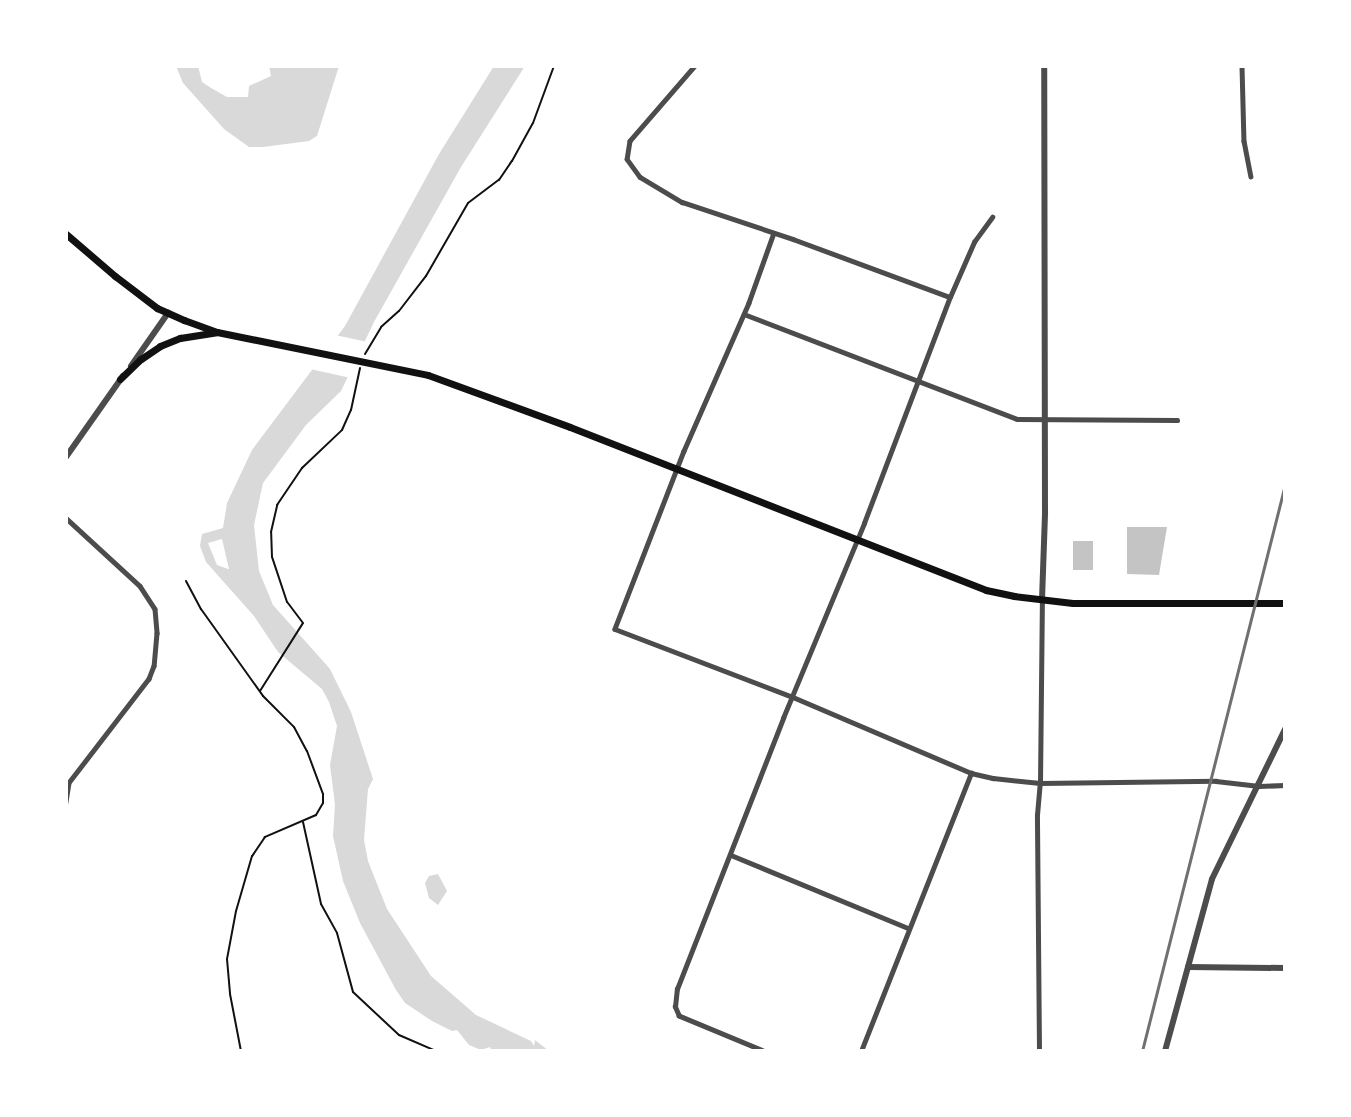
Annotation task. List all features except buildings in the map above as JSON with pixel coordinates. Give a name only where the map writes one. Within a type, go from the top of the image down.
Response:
[{"type":"main road","points":[[66,234],[115,276],[168,313],[217,332],[428,375],[560,423],[986,590],[1042,600],[1111,604],[1285,603]]},
{"type":"main road","points":[[120,379],[141,359],[160,346],[180,338],[217,332]]},
{"type":"street","points":[[695,66],[637,130],[630,141],[627,159],[640,177],[682,202],[950,297]]},
{"type":"street","points":[[1039,1051],[1037,815],[1040,783],[1045,512],[1043,419],[1046,315],[1044,66]]},
{"type":"street","points":[[1242,66],[1244,141],[1251,176]]},
{"type":"street","points":[[763,1051],[679,1016],[675,1007],[677,989],[792,697],[857,540],[950,297],[974,242],[992,217]]},
{"type":"street","points":[[774,233],[744,314],[676,470],[615,628],[792,697],[971,773],[1015,782],[1040,783],[1216,781],[1259,786],[1285,785]]},
{"type":"street","points":[[66,457],[168,313]]},
{"type":"street","points":[[744,314],[916,382],[1017,418],[1177,420]]},
{"type":"street","points":[[66,518],[140,585],[155,609],[157,633],[154,666],[149,679],[69,783],[66,803]]},
{"type":"street","points":[[1166,1051],[1212,879],[1226,846],[1259,786],[1285,729]]},
{"type":"street","points":[[861,1051],[971,773]]},
{"type":"street","points":[[731,855],[908,928]]},
{"type":"street","points":[[1188,967],[1285,968]]},
{"type":"path","points":[[364,356],[381,327],[399,311],[426,276],[472,197],[499,180],[512,161],[533,123],[554,66]]},
{"type":"path","points":[[260,691],[303,623],[287,602],[272,556],[271,532],[277,505],[302,468],[342,430],[351,410],[362,363]]},
{"type":"path","points":[[186,581],[201,609],[260,691],[294,727],[321,784],[323,803],[312,819],[266,837],[252,856],[236,911],[227,970],[241,1051]]},
{"type":"path","points":[[303,822],[321,904],[337,933],[353,992],[399,1035],[436,1051]]},
{"type":"shaded area","points":[[176,66],[198,66],[202,82],[211,88],[227,97],[248,97],[249,86],[271,76],[269,66],[339,66],[317,136],[309,141],[249,147],[224,129],[183,83]]},
{"type":"shaded area","points":[[494,66],[525,66],[461,167],[374,322],[341,391],[306,425],[263,483],[254,525],[259,571],[273,605],[330,669],[351,712],[373,779],[368,789],[364,840],[368,861],[387,909],[431,976],[476,1015],[531,1041],[534,1046],[535,1040],[549,1051],[491,1051],[490,1047],[481,1050],[469,1045],[457,1030],[452,1031],[432,1021],[405,1003],[396,990],[360,923],[343,881],[333,836],[335,805],[330,765],[337,726],[329,702],[322,689],[278,652],[254,616],[206,562],[200,546],[202,534],[223,528],[227,503],[252,450],[345,326],[439,154]],"holes":[[[222,539],[229,569],[217,565],[208,543]]]},
{"type":"shaded area","points":[[438,874],[447,891],[438,905],[429,898],[425,883],[429,876]]},
{"type":"pier","points":[[335,335],[368,342],[351,378],[310,369]]},
{"type":"railway","points":[[1142,1051],[1285,484]]}]
